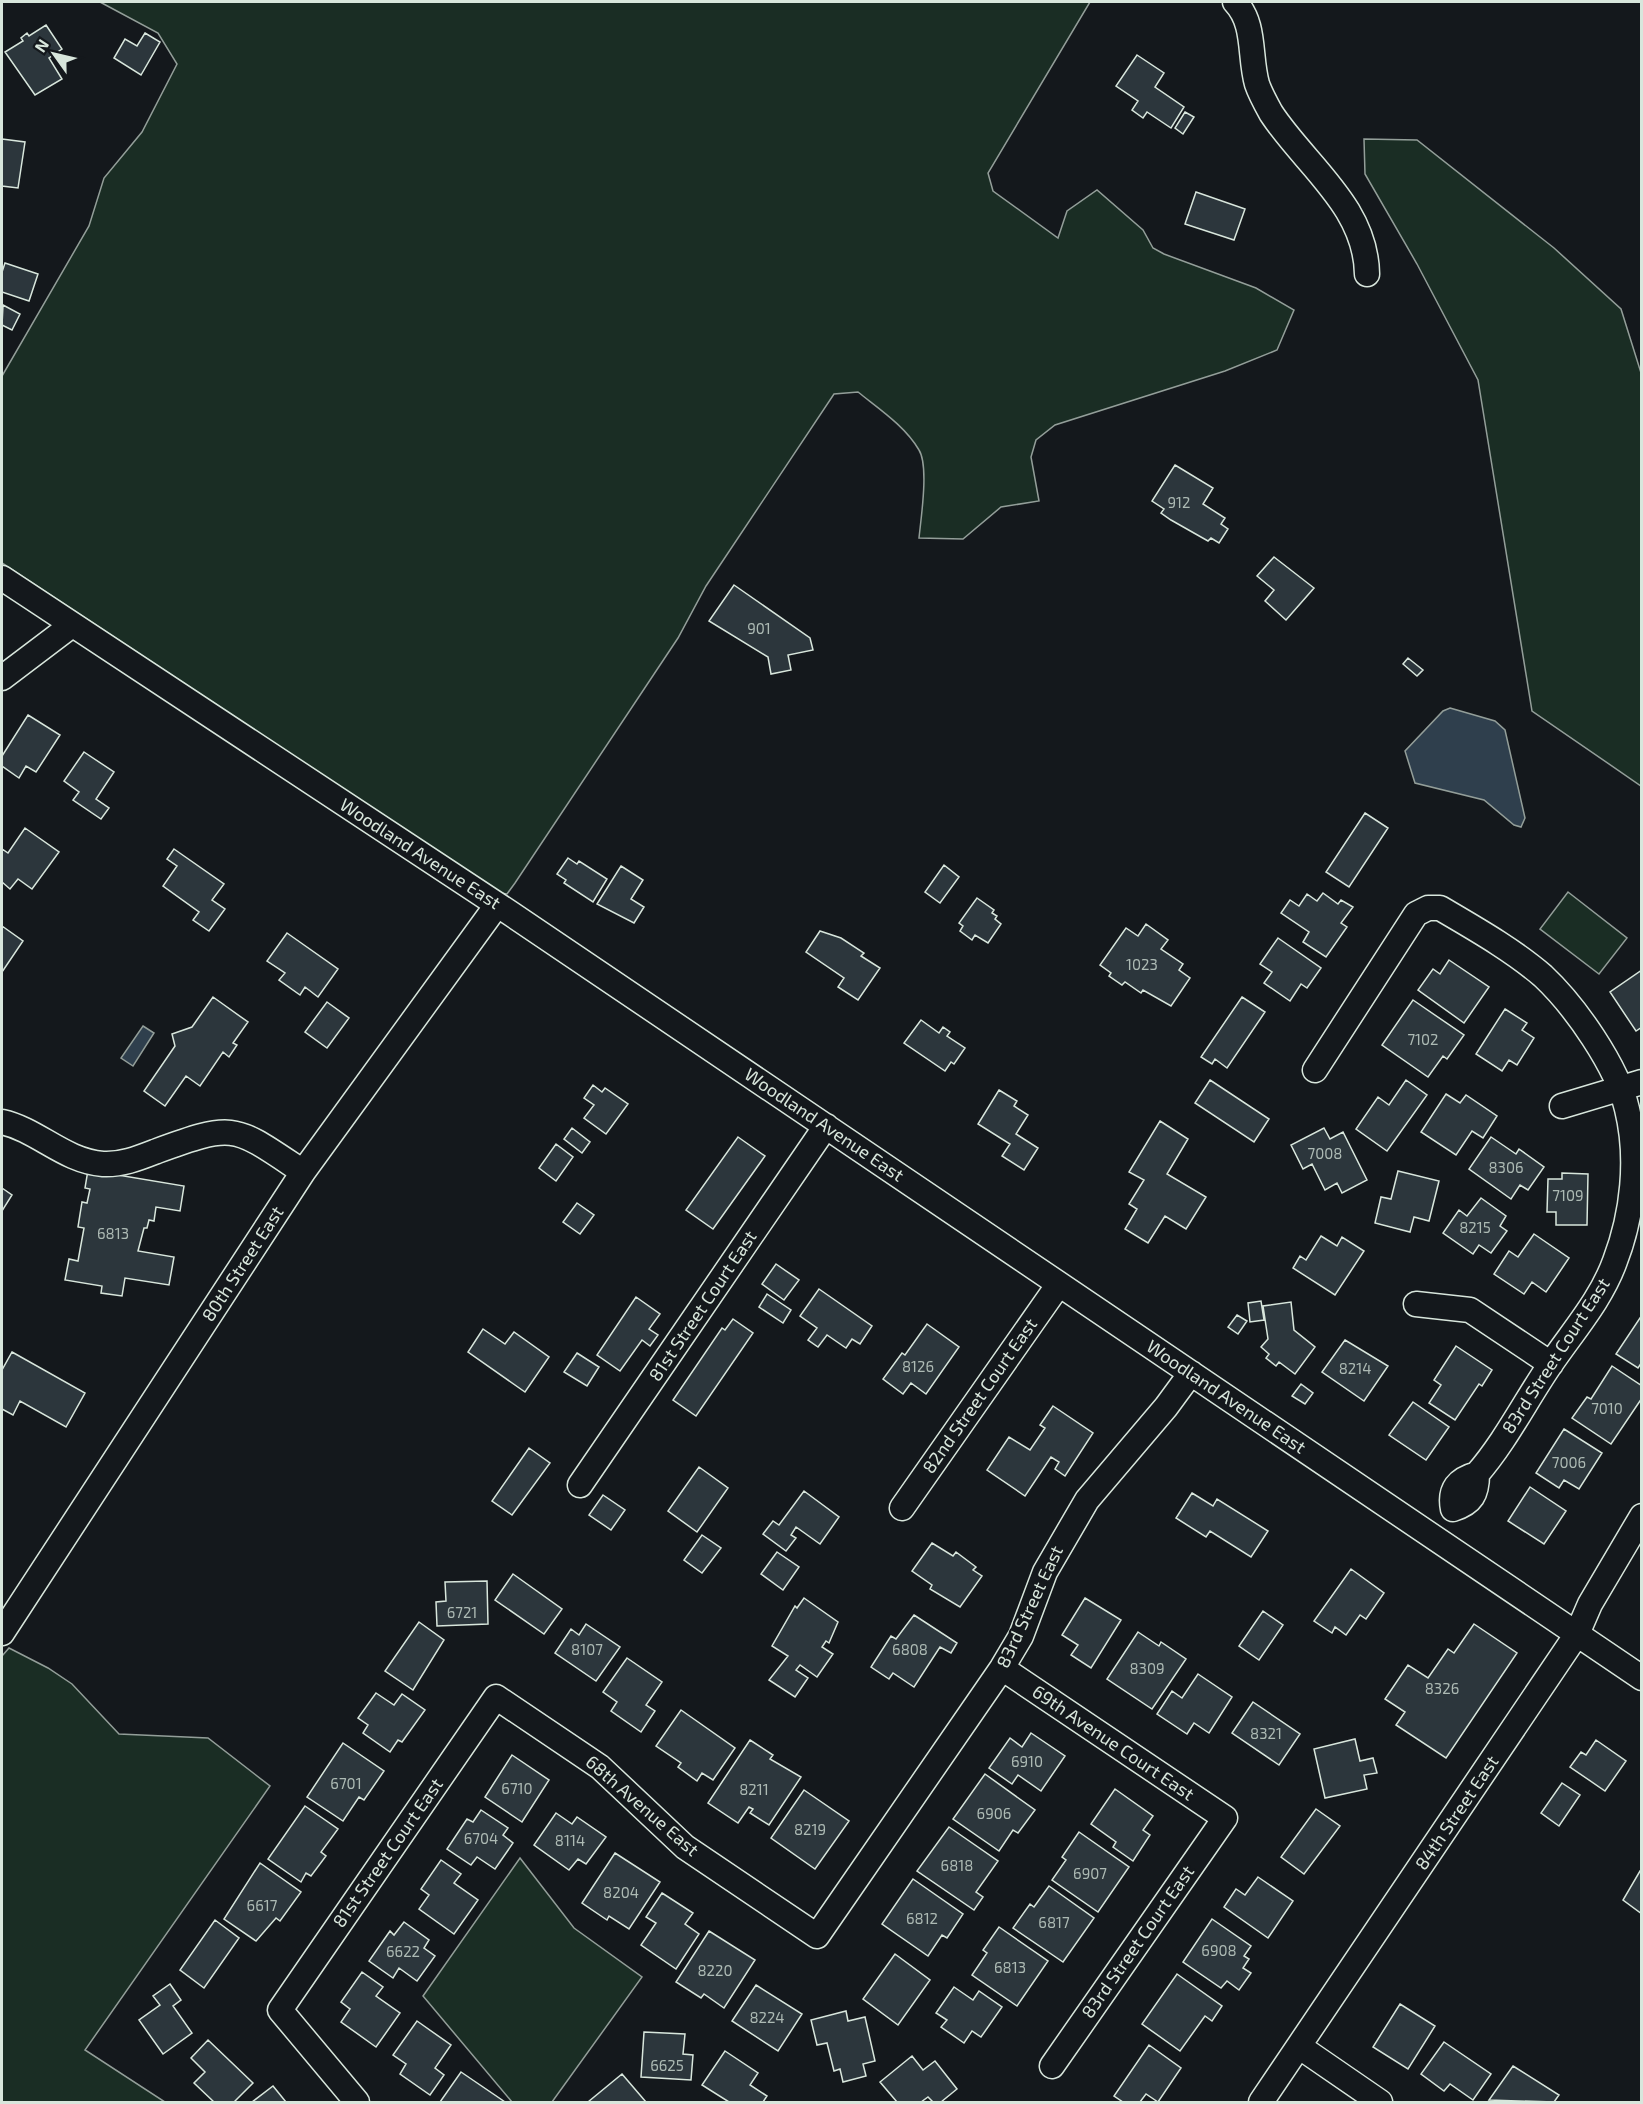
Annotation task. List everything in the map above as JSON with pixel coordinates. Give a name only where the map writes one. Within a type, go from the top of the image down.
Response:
[{"type":"street","points":[[1235,2],[1244,11],[1257,84],[1270,111],[1336,192],[1361,235],[1367,254],[1367,274]]},
{"type":"street","name":"Woodland Avenue East","points":[[2,578],[497,905],[1641,1678]]},
{"type":"street","points":[[2,678],[72,625]]},
{"type":"street","name":"80th Street East","points":[[2,1632],[303,1173],[497,905]]},
{"type":"street","name":"83rd Street Court East","points":[[1315,1070],[1416,914],[1428,908],[1440,908],[1540,974],[1583,1020],[1631,1086],[1629,1126],[1633,1183],[1623,1236],[1605,1284],[1477,1474],[1463,1478],[1456,1484],[1451,1496],[1453,1509],[1436,1538]]},
{"type":"street","points":[[1562,1106],[1631,1086]]},
{"type":"street","points":[[2,1122],[20,1128],[74,1157],[106,1164],[135,1160],[209,1133],[230,1131],[258,1142],[303,1173]]},
{"type":"street","name":"81st Street Court East","points":[[580,1485],[826,1126]]},
{"type":"street","name":"82nd Street Court East","points":[[902,1508],[1059,1284]]},
{"type":"street","points":[[1416,1304],[1470,1310],[1551,1364]]},
{"type":"street","name":"83rd Street East","points":[[817,1936],[1002,1668],[1021,1636],[1045,1572],[1087,1500],[1161,1413],[1191,1373]]},
{"type":"street","name":"84th Street East","points":[[1261,2103],[1577,1634],[1590,1604],[1641,1516]]},
{"type":"street","name":"69th Avenue Court East","points":[[1002,1668],[1225,1818]]},
{"type":"street","name":"81st Street Court East","points":[[357,2103],[279,2010],[496,1697]]},
{"type":"street","name":"68th Avenue East","points":[[496,1697],[600,1767],[685,1846],[817,1936]]},
{"type":"street","name":"83rd Street Court East","points":[[1052,2066],[1225,1818]]},
{"type":"street","points":[[1300,2047],[1380,2103]]},
{"type":"green space","points":[[100,2],[1090,2],[988,173],[993,191],[1058,238],[1067,211],[1097,190],[1143,230],[1153,248],[1256,288],[1294,310],[1277,350],[1225,371],[1055,425],[1036,440],[1031,457],[1039,501],[1001,507],[963,539],[919,538],[924,468],[919,450],[899,426],[858,392],[834,394],[706,586],[678,638],[515,883],[507,894],[501,893],[2,563],[2,376],[89,226],[104,178],[142,132],[177,64],[158,33]]},
{"type":"green space","points":[[1364,139],[1417,140],[1554,248],[1621,309],[1642,376],[1641,786],[1532,711],[1478,380],[1417,264],[1365,174]]},
{"type":"green space","points":[[1568,892],[1627,938],[1599,974],[1540,929]]},
{"type":"green space","points":[[9,1648],[48,1668],[72,1684],[119,1734],[208,1738],[270,1786],[85,2050],[165,2102],[2,2102],[2,1656]]},
{"type":"green space","points":[[520,1858],[574,1928],[642,1977],[552,2102],[512,2102],[423,1996]]},
{"type":"water","points":[[1450,708],[1495,721],[1505,730],[1525,818],[1521,827],[1514,825],[1484,800],[1415,783],[1405,751],[1443,711]]},
{"type":"water","points":[[143,1026],[154,1033],[133,1066],[121,1058]]},
{"type":"building","points":[[46,25],[62,49],[49,58],[62,79],[35,95],[5,52],[23,41],[21,38],[27,33],[29,36]]},
{"type":"building","points":[[145,33],[160,42],[141,75],[114,58],[125,39],[137,46]]},
{"type":"building","points":[[1137,55],[1164,73],[1155,87],[1184,107],[1171,128],[1147,112],[1143,118],[1132,110],[1138,101],[1116,86]]},
{"type":"building","points":[[1185,112],[1194,117],[1183,134],[1175,128]]},
{"type":"building","points":[[2,139],[25,142],[18,188],[2,186]]},
{"type":"building","points":[[1196,192],[1245,209],[1234,240],[1185,224]]},
{"type":"building","points":[[5,263],[38,274],[29,301],[2,292],[2,272]]},
{"type":"building","points":[[3,305],[20,314],[12,330],[2,325]]},
{"type":"building","points":[[1175,465],[1213,488],[1203,504],[1225,518],[1221,524],[1228,529],[1219,543],[1211,538],[1208,541],[1171,520],[1161,513],[1164,509],[1152,501]]},
{"type":"building","points":[[1274,557],[1314,588],[1286,620],[1265,601],[1274,590],[1257,576]]},
{"type":"building","points":[[734,585],[810,638],[813,650],[788,655],[791,670],[771,674],[768,657],[709,621]]},
{"type":"building","points":[[1408,658],[1423,670],[1417,676],[1403,664]]},
{"type":"building","points":[[28,715],[60,735],[36,772],[26,766],[19,778],[2,766],[2,756]]},
{"type":"building","points":[[84,752],[114,772],[96,799],[109,808],[101,819],[73,800],[79,792],[64,781]]},
{"type":"building","points":[[1365,813],[1388,828],[1349,887],[1326,872]]},
{"type":"building","points":[[25,828],[59,852],[32,889],[18,879],[10,889],[2,882],[2,849],[8,853]]},
{"type":"building","points":[[174,849],[224,884],[212,900],[225,909],[209,931],[193,920],[199,912],[163,886],[177,866],[167,859]]},
{"type":"building","points":[[568,858],[577,864],[579,861],[607,879],[593,902],[564,883],[566,880],[557,874]]},
{"type":"building","points":[[944,865],[959,877],[940,903],[925,892]]},
{"type":"building","points":[[621,866],[643,880],[631,899],[644,907],[634,923],[597,904]]},
{"type":"building","points":[[1323,893],[1338,904],[1341,900],[1353,907],[1341,923],[1347,927],[1326,957],[1303,942],[1309,932],[1281,913],[1290,900],[1299,906],[1307,894],[1317,901]]},
{"type":"building","points":[[977,898],[994,910],[992,913],[997,916],[995,919],[1001,924],[988,943],[975,935],[972,940],[960,931],[963,926],[959,923]]},
{"type":"building","points":[[1146,924],[1168,940],[1161,949],[1183,964],[1179,970],[1190,978],[1171,1006],[1143,990],[1141,993],[1125,982],[1122,985],[1109,976],[1111,973],[1100,965],[1126,928],[1138,936]]},
{"type":"building","points":[[2,926],[23,941],[2,972]]},
{"type":"building","points":[[820,931],[841,938],[864,953],[861,956],[880,968],[858,1000],[838,987],[844,978],[806,952]]},
{"type":"building","points":[[287,933],[338,969],[318,997],[305,987],[300,995],[279,980],[285,973],[267,961]]},
{"type":"building","points":[[1278,938],[1321,968],[1307,988],[1301,984],[1290,1001],[1264,983],[1272,972],[1260,964]]},
{"type":"building","points":[[1449,960],[1489,987],[1464,1023],[1418,990],[1433,969],[1440,974]]},
{"type":"building","points":[[1642,970],[1642,1027],[1636,1031],[1610,992]]},
{"type":"building","points":[[213,997],[248,1022],[233,1043],[237,1045],[229,1057],[223,1052],[200,1086],[186,1076],[165,1106],[144,1091],[175,1046],[172,1034],[192,1027]]},
{"type":"building","points":[[1242,997],[1265,1012],[1227,1068],[1215,1059],[1212,1064],[1201,1057]]},
{"type":"building","points":[[1413,1000],[1464,1035],[1447,1059],[1443,1056],[1428,1077],[1382,1045]]},
{"type":"building","points":[[327,1002],[349,1018],[327,1048],[305,1032]]},
{"type":"building","points":[[1505,1009],[1527,1023],[1522,1030],[1534,1038],[1517,1065],[1509,1060],[1502,1071],[1476,1054]]},
{"type":"building","points":[[921,1020],[939,1033],[943,1027],[950,1032],[947,1036],[965,1048],[954,1064],[951,1062],[945,1071],[904,1043]]},
{"type":"building","points":[[1210,1080],[1269,1119],[1254,1142],[1195,1103]]},
{"type":"building","points":[[1406,1080],[1427,1095],[1387,1151],[1356,1129],[1378,1097],[1389,1105]]},
{"type":"building","points":[[593,1085],[602,1092],[605,1088],[628,1104],[606,1134],[584,1118],[594,1105],[584,1098]]},
{"type":"building","points":[[999,1090],[1017,1101],[1014,1106],[1028,1115],[1016,1134],[1038,1148],[1024,1170],[1002,1156],[1010,1144],[978,1124]]},
{"type":"building","points":[[1446,1094],[1460,1103],[1466,1095],[1497,1116],[1483,1138],[1472,1131],[1456,1155],[1421,1132]]},
{"type":"building","points":[[1160,1121],[1188,1139],[1167,1174],[1206,1197],[1186,1229],[1165,1216],[1148,1243],[1125,1229],[1137,1209],[1129,1204],[1144,1180],[1129,1172]]},
{"type":"building","points":[[572,1128],[590,1142],[582,1153],[564,1139]]},
{"type":"building","points":[[1324,1128],[1330,1139],[1343,1132],[1367,1180],[1342,1193],[1337,1183],[1325,1190],[1312,1164],[1303,1169],[1291,1145]]},
{"type":"building","points":[[738,1137],[765,1156],[713,1229],[686,1210]]},
{"type":"building","points":[[1491,1137],[1516,1154],[1519,1149],[1544,1167],[1528,1190],[1520,1185],[1511,1199],[1469,1169]]},
{"type":"building","points":[[556,1144],[573,1157],[556,1181],[539,1168]]},
{"type":"building","points":[[88,1170],[184,1186],[180,1211],[156,1207],[154,1221],[149,1220],[147,1228],[144,1228],[138,1251],[174,1257],[169,1285],[125,1278],[122,1296],[101,1293],[102,1286],[65,1280],[69,1259],[78,1261],[84,1228],[78,1227],[82,1202],[87,1203],[90,1189],[85,1188]]},
{"type":"building","points":[[1398,1171],[1439,1181],[1429,1221],[1414,1217],[1410,1232],[1375,1223],[1381,1197],[1391,1199]]},
{"type":"building","points":[[1562,1173],[1588,1174],[1587,1225],[1556,1225],[1556,1212],[1547,1212],[1548,1179],[1562,1179]]},
{"type":"building","points":[[2,1188],[12,1195],[2,1211]]},
{"type":"building","points":[[1481,1198],[1506,1216],[1500,1226],[1507,1231],[1491,1253],[1479,1245],[1473,1254],[1443,1233],[1459,1210],[1467,1216]]},
{"type":"building","points":[[577,1203],[594,1215],[580,1234],[563,1222]]},
{"type":"building","points":[[1534,1234],[1569,1258],[1546,1292],[1532,1282],[1524,1294],[1494,1274],[1509,1251],[1518,1257]]},
{"type":"building","points":[[1321,1236],[1337,1246],[1342,1237],[1364,1251],[1335,1295],[1293,1268],[1300,1256],[1306,1260]]},
{"type":"building","points":[[776,1264],[799,1280],[784,1300],[762,1284]]},
{"type":"building","points":[[819,1289],[872,1326],[860,1344],[852,1339],[846,1348],[827,1335],[818,1347],[808,1340],[817,1328],[800,1316]]},
{"type":"building","points":[[767,1294],[791,1310],[783,1323],[759,1307]]},
{"type":"building","points":[[636,1297],[660,1314],[649,1329],[658,1335],[650,1346],[642,1340],[620,1371],[597,1355]]},
{"type":"building","points":[[1261,1301],[1264,1320],[1250,1322],[1248,1303]]},
{"type":"building","points":[[1291,1302],[1294,1330],[1315,1347],[1295,1374],[1279,1362],[1276,1366],[1266,1358],[1269,1354],[1261,1347],[1268,1339],[1263,1306]]},
{"type":"building","points":[[1237,1315],[1247,1321],[1238,1334],[1228,1327]]},
{"type":"building","points":[[1642,1315],[1642,1362],[1638,1368],[1616,1354]]},
{"type":"building","points":[[733,1319],[753,1333],[696,1416],[673,1400],[722,1328],[725,1330]]},
{"type":"building","points":[[927,1324],[959,1347],[926,1394],[911,1383],[903,1394],[883,1379],[902,1353],[905,1355]]},
{"type":"building","points":[[483,1329],[505,1344],[514,1332],[549,1357],[525,1392],[468,1352]]},
{"type":"building","points":[[1345,1340],[1388,1366],[1364,1401],[1322,1372]]},
{"type":"building","points":[[1456,1346],[1492,1370],[1482,1386],[1479,1384],[1455,1420],[1429,1403],[1441,1385],[1434,1380]]},
{"type":"building","points":[[12,1352],[85,1393],[66,1427],[20,1401],[13,1415],[2,1409],[2,1370]]},
{"type":"building","points":[[577,1353],[599,1367],[587,1386],[564,1372]]},
{"type":"building","points":[[1612,1366],[1642,1386],[1642,1398],[1611,1444],[1572,1418],[1587,1397],[1591,1399]]},
{"type":"building","points":[[1301,1384],[1313,1393],[1305,1404],[1292,1396]]},
{"type":"building","points":[[1413,1402],[1449,1427],[1426,1460],[1389,1435]]},
{"type":"building","points":[[1053,1406],[1093,1433],[1065,1476],[1055,1469],[1059,1462],[1051,1457],[1025,1496],[987,1470],[1009,1437],[1030,1450],[1045,1428],[1040,1425]]},
{"type":"building","points":[[1564,1429],[1602,1453],[1579,1489],[1564,1480],[1559,1488],[1536,1473]]},
{"type":"building","points":[[529,1448],[550,1463],[512,1515],[492,1501]]},
{"type":"building","points":[[699,1467],[728,1488],[697,1532],[668,1511]]},
{"type":"building","points":[[1530,1487],[1566,1511],[1544,1544],[1508,1521]]},
{"type":"building","points":[[804,1491],[839,1517],[820,1544],[796,1527],[791,1535],[796,1538],[786,1551],[763,1534],[773,1521],[779,1525]]},
{"type":"building","points":[[1192,1493],[1213,1506],[1217,1499],[1268,1531],[1251,1557],[1210,1531],[1206,1537],[1176,1518]]},
{"type":"building","points":[[603,1495],[625,1510],[611,1530],[589,1515]]},
{"type":"building","points":[[702,1535],[721,1548],[702,1573],[684,1560]]},
{"type":"building","points":[[932,1543],[953,1556],[956,1552],[976,1567],[973,1570],[982,1576],[960,1607],[930,1589],[932,1585],[912,1571]]},
{"type":"building","points":[[777,1552],[799,1567],[783,1590],[761,1574]]},
{"type":"building","points":[[1351,1569],[1384,1593],[1366,1619],[1360,1615],[1346,1635],[1335,1627],[1332,1633],[1314,1621]]},
{"type":"building","points":[[513,1574],[562,1609],[544,1634],[495,1600]]},
{"type":"building","points":[[487,1581],[488,1624],[437,1626],[436,1602],[446,1601],[445,1582]]},
{"type":"building","points":[[804,1598],[838,1622],[829,1643],[826,1641],[822,1647],[833,1654],[817,1677],[800,1665],[796,1670],[808,1678],[795,1697],[769,1680],[788,1656],[772,1646],[795,1606],[797,1608]]},
{"type":"building","points":[[1085,1598],[1121,1620],[1091,1668],[1071,1655],[1078,1645],[1062,1635]]},
{"type":"building","points":[[1263,1611],[1283,1625],[1259,1660],[1239,1646]]},
{"type":"building","points":[[914,1615],[957,1643],[951,1653],[940,1647],[914,1687],[893,1673],[889,1679],[871,1667],[891,1636],[896,1639]]},
{"type":"building","points":[[419,1622],[444,1640],[413,1690],[385,1671]]},
{"type":"building","points":[[586,1624],[620,1647],[596,1681],[555,1653],[571,1629],[579,1635]]},
{"type":"building","points":[[1474,1624],[1517,1653],[1446,1758],[1396,1725],[1405,1712],[1385,1699],[1408,1665],[1428,1678],[1448,1649],[1454,1653]]},
{"type":"building","points":[[1138,1632],[1159,1646],[1161,1642],[1186,1659],[1152,1709],[1107,1679]]},
{"type":"building","points":[[627,1658],[662,1682],[646,1705],[655,1711],[641,1732],[611,1711],[617,1702],[603,1692]]},
{"type":"building","points":[[1198,1674],[1232,1697],[1209,1733],[1194,1723],[1187,1734],[1157,1714],[1172,1691],[1182,1698]]},
{"type":"building","points":[[376,1693],[394,1705],[402,1694],[425,1710],[402,1742],[398,1740],[390,1752],[363,1733],[368,1725],[358,1718]]},
{"type":"building","points":[[1253,1702],[1300,1734],[1279,1765],[1232,1733]]},
{"type":"building","points":[[681,1710],[735,1748],[713,1780],[702,1773],[697,1781],[678,1767],[681,1763],[656,1746]]},
{"type":"building","points":[[1031,1733],[1065,1756],[1041,1791],[1018,1775],[1012,1784],[989,1768],[1010,1738],[1022,1747]]},
{"type":"building","points":[[1355,1739],[1360,1761],[1373,1758],[1377,1773],[1364,1775],[1367,1789],[1325,1798],[1314,1749]]},
{"type":"building","points":[[750,1740],[773,1755],[770,1759],[801,1777],[769,1825],[750,1813],[753,1809],[749,1807],[738,1823],[708,1803]]},
{"type":"building","points":[[1596,1740],[1626,1761],[1605,1791],[1570,1767],[1581,1752],[1586,1755]]},
{"type":"building","points":[[343,1743],[384,1771],[364,1800],[359,1797],[343,1821],[307,1797]]},
{"type":"building","points":[[512,1755],[549,1780],[522,1822],[485,1797]]},
{"type":"building","points":[[985,1774],[1035,1810],[1018,1833],[1013,1830],[999,1851],[953,1819]]},
{"type":"building","points":[[1562,1783],[1580,1795],[1559,1826],[1541,1813]]},
{"type":"building","points":[[1115,1789],[1153,1816],[1143,1830],[1150,1835],[1133,1861],[1113,1847],[1116,1842],[1091,1824]]},
{"type":"building","points":[[804,1790],[849,1821],[815,1869],[771,1838]]},
{"type":"building","points":[[305,1806],[338,1829],[321,1852],[326,1856],[311,1876],[306,1873],[301,1882],[268,1859]]},
{"type":"building","points":[[1316,1809],[1340,1826],[1304,1874],[1281,1857]]},
{"type":"building","points":[[481,1810],[508,1828],[503,1835],[513,1843],[495,1869],[477,1857],[471,1865],[447,1849],[467,1819],[473,1822]]},
{"type":"building","points":[[556,1813],[572,1824],[577,1817],[606,1837],[586,1864],[578,1859],[569,1870],[534,1845]]},
{"type":"building","points":[[949,1827],[998,1861],[976,1892],[983,1897],[974,1910],[917,1871]]},
{"type":"building","points":[[1079,1832],[1129,1867],[1098,1912],[1052,1880],[1066,1860],[1062,1857]]},
{"type":"building","points":[[615,1853],[660,1882],[629,1929],[609,1916],[607,1920],[582,1903]]},
{"type":"building","points":[[441,1860],[461,1874],[454,1883],[478,1900],[454,1934],[419,1909],[429,1895],[421,1889]]},
{"type":"building","points":[[260,1863],[301,1892],[280,1921],[276,1918],[256,1941],[224,1919]]},
{"type":"building","points":[[1640,1871],[1642,1872],[1642,1914],[1623,1900]]},
{"type":"building","points":[[1258,1877],[1293,1901],[1268,1938],[1224,1907],[1236,1889],[1245,1895]]},
{"type":"building","points":[[913,1879],[963,1914],[947,1938],[942,1935],[928,1956],[882,1924]]},
{"type":"building","points":[[1049,1886],[1094,1918],[1063,1962],[1013,1928],[1030,1904],[1034,1907]]},
{"type":"building","points":[[662,1893],[693,1913],[685,1924],[699,1934],[676,1969],[641,1945],[656,1923],[646,1917]]},
{"type":"building","points":[[1212,1919],[1251,1946],[1244,1956],[1249,1959],[1243,1968],[1251,1973],[1239,1990],[1227,1981],[1221,1988],[1183,1962]]},
{"type":"building","points":[[215,1920],[239,1938],[204,1988],[180,1970]]},
{"type":"building","points":[[404,1922],[429,1940],[424,1948],[435,1956],[417,1981],[399,1968],[393,1978],[369,1961],[390,1931],[394,1935]]},
{"type":"building","points":[[999,1927],[1048,1961],[1017,2006],[972,1975],[987,1953],[983,1950]]},
{"type":"building","points":[[709,1931],[755,1960],[724,2008],[704,1994],[701,1998],[676,1982]]},
{"type":"building","points":[[895,1954],[930,1980],[898,2025],[863,1999]]},
{"type":"building","points":[[362,1972],[383,1987],[376,1996],[400,2013],[376,2047],[341,2022],[350,2009],[341,2002]]},
{"type":"building","points":[[1177,1974],[1222,2006],[1212,2021],[1205,2016],[1180,2051],[1142,2024]]},
{"type":"building","points":[[170,1984],[181,2000],[173,2006],[192,2033],[163,2054],[139,2020],[160,2005],[153,1996]]},
{"type":"building","points":[[756,1985],[802,2014],[778,2051],[732,2021]]},
{"type":"building","points":[[954,1987],[973,2000],[979,1991],[1002,2007],[981,2037],[972,2031],[964,2043],[941,2027],[947,2020],[936,2013]]},
{"type":"building","points":[[1400,2004],[1435,2026],[1408,2069],[1373,2047]]},
{"type":"building","points":[[846,2011],[848,2021],[865,2017],[875,2061],[863,2064],[866,2076],[843,2082],[840,2069],[834,2071],[827,2043],[817,2045],[811,2020]]},
{"type":"building","points":[[417,2021],[451,2045],[435,2068],[444,2075],[430,2095],[400,2074],[406,2064],[393,2055]]},
{"type":"building","points":[[644,2032],[685,2034],[683,2054],[693,2055],[691,2080],[641,2077]]},
{"type":"building","points":[[208,2040],[253,2083],[234,2102],[214,2102],[194,2083],[205,2072],[191,2058]]},
{"type":"building","points":[[1444,2042],[1491,2074],[1473,2100],[1450,2084],[1444,2091],[1421,2074]]},
{"type":"building","points":[[1149,2045],[1181,2068],[1158,2102],[1146,2094],[1140,2102],[1123,2102],[1114,2096]]},
{"type":"building","points":[[725,2051],[758,2073],[750,2085],[767,2096],[763,2102],[729,2102],[702,2085]]},
{"type":"building","points":[[912,2056],[923,2070],[935,2061],[957,2089],[941,2102],[933,2102],[928,2097],[921,2102],[897,2102],[880,2082]]},
{"type":"building","points":[[1513,2066],[1559,2095],[1554,2102],[1489,2100]]},
{"type":"building","points":[[461,2072],[505,2102],[440,2102]]},
{"type":"building","points":[[622,2074],[646,2102],[588,2102]]},
{"type":"building","points":[[273,2086],[286,2102],[252,2102]]}]
